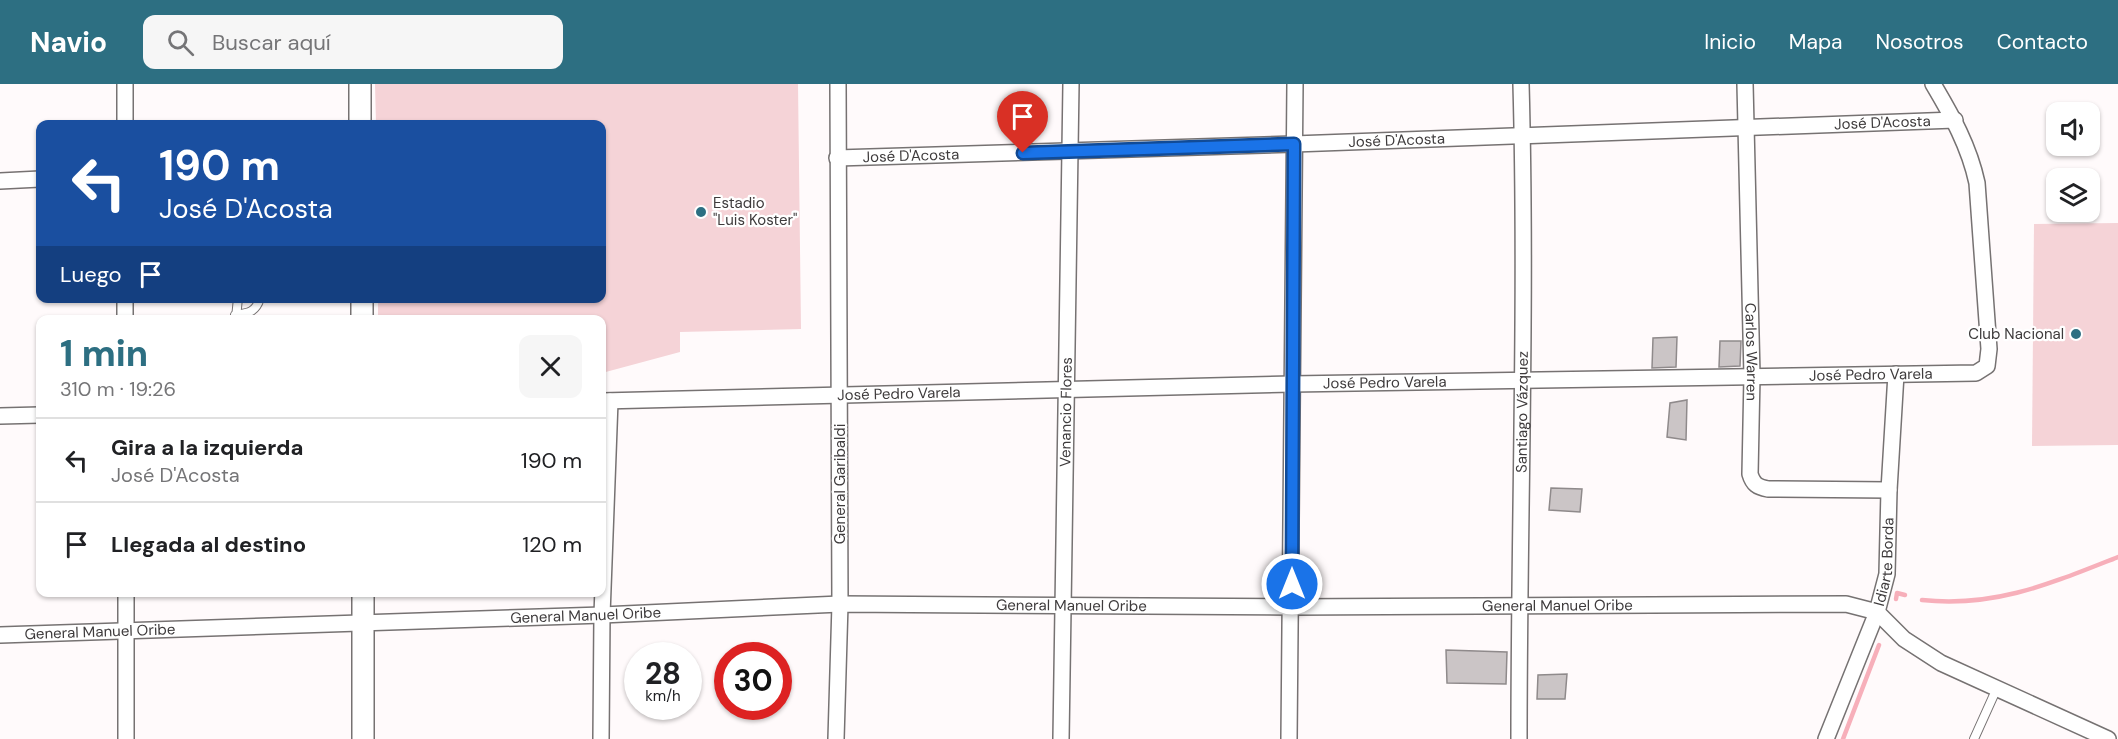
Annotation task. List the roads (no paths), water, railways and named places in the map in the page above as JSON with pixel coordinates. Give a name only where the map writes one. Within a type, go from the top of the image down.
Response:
[{"type":"street","points":[[124,84],[125,120]]},
{"type":"street","points":[[360,84],[360,120]]},
{"type":"street","name":"General Garibaldi","points":[[836,739],[840,604],[838,84]]},
{"type":"street","name":"Venancio Flores","points":[[1061,739],[1071,84]]},
{"type":"street","points":[[1289,739],[1295,84]]},
{"type":"street","name":"Santiago Vázquez","points":[[1519,739],[1523,380],[1521,84]]},
{"type":"street","name":"Carlos Warren","points":[[1745,84],[1752,376],[1750,474],[1755,485],[1768,489],[1889,490]]},
{"type":"street","points":[[1933,84],[1955,120]]},
{"type":"street","name":"José D'Acosta","points":[[837,158],[1955,120]]},
{"type":"street","name":"José Pedro Varela","points":[[606,401],[1292,384],[1976,373],[1986,366],[1989,349],[1977,183],[1972,159],[1955,120]]},
{"type":"street","points":[[0,181],[36,179]]},
{"type":"street","name":"Idiarte Borda","points":[[1826,739],[1877,612],[1887,574],[1896,374]]},
{"type":"street","points":[[0,416],[36,415]]},
{"type":"street","points":[[126,597],[126,739]]},
{"type":"street","points":[[363,597],[363,739]]},
{"type":"street","points":[[601,739],[602,597]]},
{"type":"street","name":"General Manuel Oribe","points":[[0,635],[602,615],[840,604],[1292,607],[1846,604],[1877,612]]},
{"type":"street","points":[[1877,612],[1915,647],[1941,663],[2108,739]]},
{"type":"lane","points":[[242,315],[252,312],[259,303]]},
{"type":"lane","points":[[1974,739],[1997,688]]},
{"type":"waterway","points":[[1922,600],[1949,602],[1999,597],[2070,576],[2118,557]]},
{"type":"waterway","points":[[1896,599],[1897,593],[1905,595]]},
{"type":"waterway","points":[[1843,739],[1879,645]]},
{"type":"place","name":"Estadio \"Luis Koster\"","points":[[701,212]]},
{"type":"place","name":"Club Nacional","points":[[2076,334]]}]
